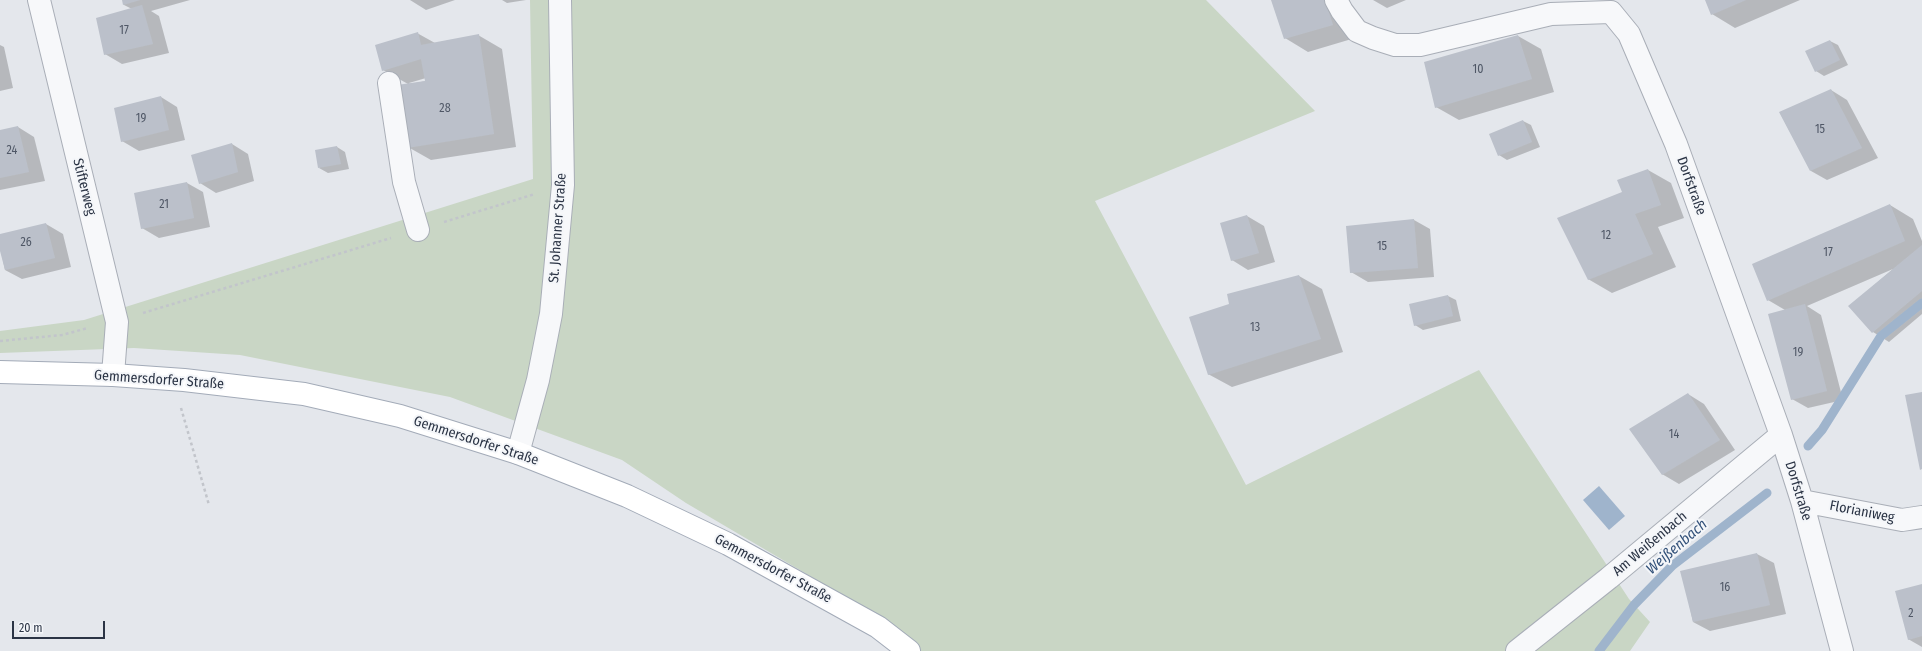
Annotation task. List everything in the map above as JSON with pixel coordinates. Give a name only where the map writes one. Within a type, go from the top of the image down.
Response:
[{"type":"main road","name":"Gemmersdorfer Straße","points":[[0,372],[113,375],[184,380],[304,394],[400,416],[518,452],[627,496],[728,544],[878,627],[909,651]]},
{"type":"street","name":"Stifterweg","points":[[39,0],[117,322],[113,375]]},
{"type":"street","name":"St. Johanner Straße","points":[[518,452],[538,380],[551,314],[563,186],[560,0]]},
{"type":"street","name":"Dorfstraße","points":[[1336,0],[1342,12],[1357,31],[1395,45],[1420,45],[1551,14],[1613,6],[1629,34],[1676,144],[1781,435],[1802,501],[1842,651]]},
{"type":"street","points":[[389,83],[404,182],[418,230]]},
{"type":"street","name":"Am Weißenbach","points":[[1517,651],[1609,578],[1781,435]]},
{"type":"street","name":"Florianiweg","points":[[1802,501],[1902,520],[1922,517]]},
{"type":"path","points":[[0,341],[62,335],[117,322],[563,186]]},
{"type":"path","points":[[184,380],[181,407],[209,505]]},
{"type":"green space","points":[[530,0],[1206,0],[1315,111],[1095,201],[1246,485],[1479,370],[1629,599],[1650,622],[1630,651],[921,651],[861,606],[686,503],[622,460],[450,397],[240,355],[134,348],[0,353],[0,331],[84,320],[533,179]]},
{"type":"water","points":[[1599,486],[1625,516],[1609,530],[1583,500]]},
{"type":"building","points":[[122,0],[140,0],[123,5]]},
{"type":"building","points":[[1271,0],[1325,0],[1333,25],[1284,39]]},
{"type":"building","points":[[1705,0],[1746,0],[1711,15]]},
{"type":"building","points":[[142,5],[153,44],[104,55],[96,18]]},
{"type":"building","points":[[418,32],[421,45],[479,34],[494,134],[407,148],[397,85],[425,81],[421,59],[382,71],[375,45]]},
{"type":"building","points":[[1518,35],[1532,79],[1435,108],[1424,62]]},
{"type":"building","points":[[1830,40],[1840,60],[1815,72],[1805,51]]},
{"type":"building","points":[[1831,89],[1862,148],[1810,171],[1779,112]]},
{"type":"building","points":[[161,96],[169,130],[121,142],[114,108]]},
{"type":"building","points":[[1523,120],[1532,142],[1498,156],[1489,134]]},
{"type":"building","points":[[18,126],[29,172],[0,178],[0,130]]},
{"type":"building","points":[[232,143],[238,172],[199,184],[191,155]]},
{"type":"building","points":[[337,146],[341,164],[318,168],[315,150]]},
{"type":"building","points":[[1648,169],[1661,205],[1635,214],[1653,254],[1588,280],[1557,218],[1622,192],[1617,180]]},
{"type":"building","points":[[187,182],[194,218],[141,229],[134,193]]},
{"type":"building","points":[[1890,204],[1905,241],[1767,301],[1752,264]]},
{"type":"building","points":[[1247,215],[1259,253],[1231,261],[1220,223]]},
{"type":"building","points":[[1414,219],[1418,268],[1350,273],[1346,226]]},
{"type":"building","points":[[46,223],[55,258],[5,270],[0,251],[0,234]]},
{"type":"building","points":[[1922,245],[1922,291],[1872,333],[1848,306]]},
{"type":"building","points":[[1299,275],[1321,339],[1208,375],[1189,317],[1229,304],[1227,294]]},
{"type":"building","points":[[1448,295],[1453,316],[1414,326],[1409,304]]},
{"type":"building","points":[[1805,304],[1827,391],[1791,400],[1768,314]]},
{"type":"building","points":[[1922,392],[1922,469],[1920,470],[1905,395]]},
{"type":"building","points":[[1688,393],[1720,440],[1662,475],[1629,429]]},
{"type":"building","points":[[1757,553],[1770,605],[1693,622],[1680,571]]},
{"type":"building","points":[[1922,584],[1922,636],[1908,640],[1895,591]]},
{"type":"waterway","name":"Weißenbach","points":[[1808,446],[1822,430],[1881,336],[1922,303]]},
{"type":"waterway","name":"Weißenbach","points":[[1599,651],[1634,605],[1672,566],[1767,493]]}]
